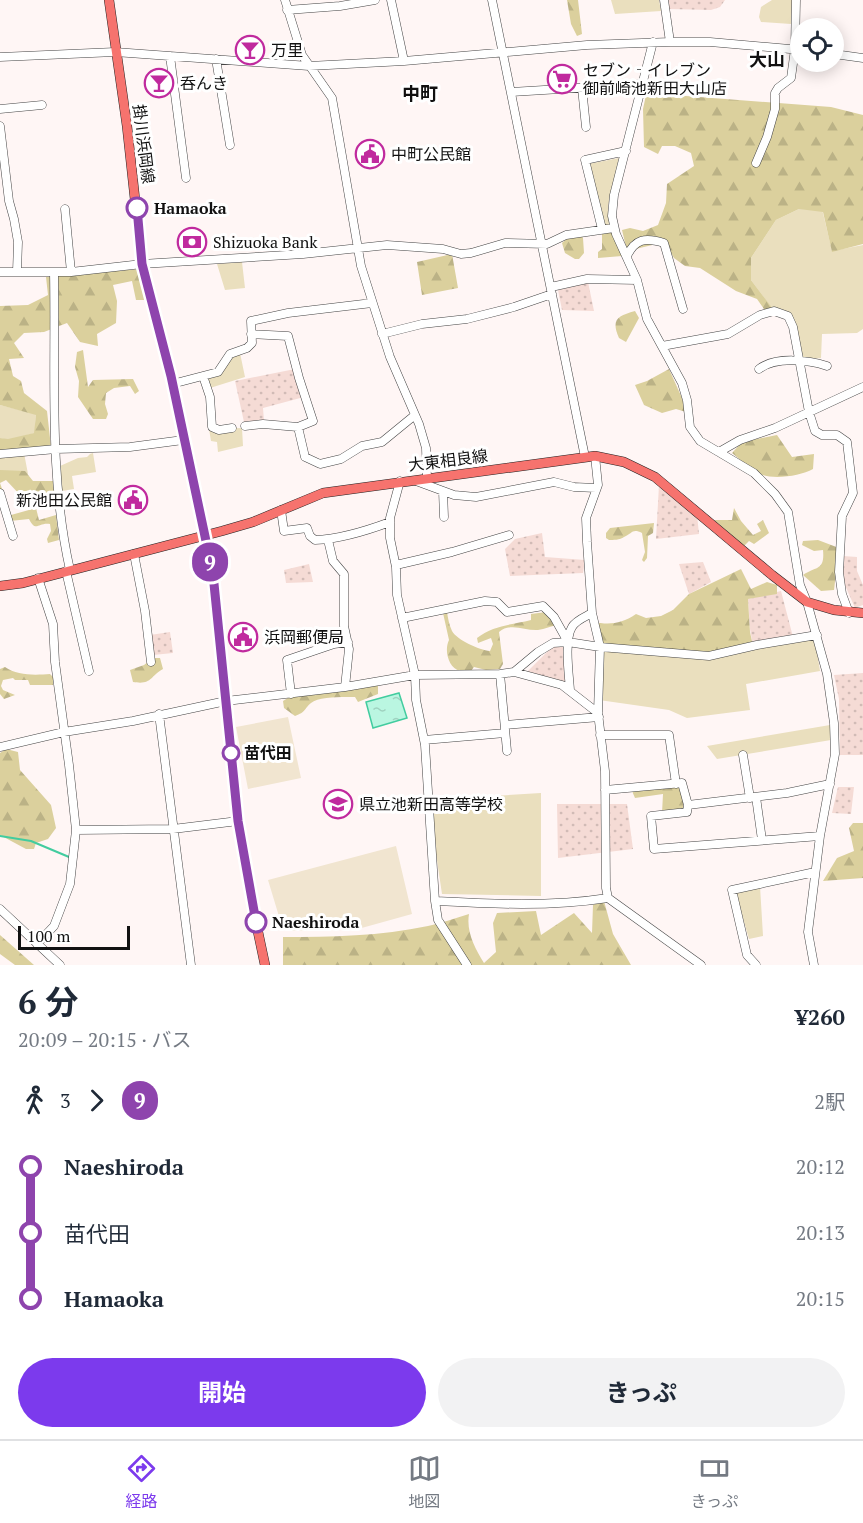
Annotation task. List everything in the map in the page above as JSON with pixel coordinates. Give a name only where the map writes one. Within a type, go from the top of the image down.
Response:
[{"type":"main road","name":"掛川浜岡線","points":[[108,0],[127,126],[142,264],[172,384],[213,574],[238,821],[266,965]]},
{"type":"main road","name":"大東相良線","points":[[0,586],[68,571],[253,522],[324,493],[590,456],[624,462],[655,477],[807,602],[849,613],[863,613]]},
{"type":"street","points":[[285,0],[295,35],[309,66],[332,98],[357,249],[382,334],[426,448],[427,478]]},
{"type":"street","points":[[287,10],[375,0]]},
{"type":"street","points":[[391,0],[404,62]]},
{"type":"street","points":[[492,0],[552,291],[598,485],[586,518],[592,613],[600,647],[598,715],[605,771],[608,898],[701,965]]},
{"type":"street","points":[[664,0],[670,42]]},
{"type":"street","points":[[796,0],[797,18]]},
{"type":"street","points":[[0,57],[115,52],[309,66],[404,62],[587,45],[653,42],[710,42],[790,48]]},
{"type":"street","points":[[653,42],[614,195],[612,207],[614,228],[637,280],[647,319],[682,383],[687,400],[690,427],[700,441],[754,473],[788,512],[800,585],[827,674],[834,723],[835,754],[820,836],[808,932],[814,965]]},
{"type":"street","points":[[844,55],[863,57]]},
{"type":"street","points":[[171,56],[186,178]]},
{"type":"street","points":[[216,59],[230,145]]},
{"type":"street","points":[[756,163],[775,109],[775,93],[791,78],[792,72]]},
{"type":"street","points":[[511,92],[643,84]]},
{"type":"street","points":[[582,88],[586,127]]},
{"type":"street","points":[[0,110],[42,105]]},
{"type":"street","points":[[0,126],[9,201],[18,242],[17,272]]},
{"type":"street","points":[[602,229],[585,160],[626,152]]},
{"type":"street","points":[[65,208],[71,272]]},
{"type":"street","points":[[0,272],[71,272],[142,264],[387,245],[443,249],[461,254],[505,243],[553,242],[566,235],[614,228]]},
{"type":"street","points":[[627,256],[636,242],[655,240],[664,243],[684,309]]},
{"type":"street","points":[[54,272],[56,449],[60,521],[89,671]]},
{"type":"street","points":[[382,334],[422,324],[467,319],[514,308],[587,279],[637,280]]},
{"type":"street","points":[[172,384],[218,372],[230,354],[247,348],[252,343],[251,321],[288,313],[372,303]]},
{"type":"street","points":[[662,346],[728,334],[760,315],[774,311],[788,316],[793,327],[809,412],[815,430],[822,435],[837,435],[846,442],[853,493],[842,516],[839,572],[842,594],[849,613]]},
{"type":"street","points":[[245,426],[263,424],[298,428],[313,421],[288,336],[251,334]]},
{"type":"street","points":[[759,369],[767,364],[786,361],[816,362],[827,366]]},
{"type":"street","points":[[203,376],[210,398],[212,427],[219,430],[232,428]]},
{"type":"street","points":[[719,453],[740,440],[775,428],[863,387]]},
{"type":"street","points":[[298,428],[305,457],[320,464],[341,459],[362,446],[382,442],[415,415]]},
{"type":"street","points":[[0,454],[56,449],[130,447],[183,440]]},
{"type":"street","points":[[412,480],[443,491],[476,497],[554,482],[574,487],[596,488]]},
{"type":"street","points":[[400,481],[390,522],[390,538],[396,565],[397,595],[415,675],[416,700],[424,740],[435,900],[438,920],[467,965]]},
{"type":"street","points":[[443,491],[444,517]]},
{"type":"street","points":[[0,493],[13,536]]},
{"type":"street","points":[[281,510],[284,531],[307,528],[310,537],[315,540],[328,540],[366,531],[390,522]]},
{"type":"street","points":[[396,565],[452,552],[509,535]]},
{"type":"street","points":[[328,540],[333,561],[344,574],[344,626],[350,649],[345,687]]},
{"type":"street","points":[[134,554],[145,611],[151,662]]},
{"type":"street","points":[[38,578],[53,624],[55,662],[75,830],[70,884],[54,926],[38,944]]},
{"type":"street","points":[[402,618],[485,601],[497,602],[507,612],[543,606],[554,617],[568,642]]},
{"type":"street","points":[[570,690],[568,642],[570,629],[577,621],[592,613]]},
{"type":"street","points":[[514,672],[553,643],[568,642],[600,647],[710,656],[817,635]]},
{"type":"street","points":[[291,694],[287,660],[334,644],[348,642]]},
{"type":"street","points":[[0,747],[64,732],[133,721],[226,701],[345,687],[415,675],[514,672],[562,685],[598,715]]},
{"type":"street","points":[[500,674],[507,751]]},
{"type":"street","points":[[159,714],[191,965]]},
{"type":"street","points":[[424,740],[598,715]]},
{"type":"street","points":[[600,735],[669,735],[676,784]]},
{"type":"street","points":[[743,755],[762,840]]},
{"type":"street","points":[[605,790],[682,783],[688,805],[687,812],[651,816],[654,849],[820,836]]},
{"type":"street","points":[[688,805],[787,793],[830,784]]},
{"type":"street","points":[[75,830],[173,830],[238,821]]},
{"type":"street","points":[[756,965],[747,955],[732,890],[815,872]]},
{"type":"street","points":[[435,900],[501,905],[575,903],[608,898]]},
{"type":"street","points":[[0,909],[60,965]]},
{"type":"shaded area","points":[[611,0],[659,0],[661,11],[615,14]]},
{"type":"shaded area","points":[[668,0],[725,0],[720,7],[711,10],[669,9]]},
{"type":"shaded area","points":[[772,0],[793,0],[790,24],[761,22],[759,17],[761,7]]},
{"type":"shaded area","points":[[619,158],[608,206],[609,225],[603,227],[588,164]]},
{"type":"shaded area","points":[[799,209],[822,209],[832,251],[863,245],[863,329],[857,333],[822,334],[821,358],[799,360],[794,319],[774,311],[751,280],[751,258],[776,220]]},
{"type":"shaded area","points":[[242,262],[245,288],[225,290],[217,264]]},
{"type":"shaded area","points":[[588,282],[594,311],[562,310],[558,290]]},
{"type":"shaded area","points":[[240,353],[245,377],[210,388],[205,375],[221,371],[231,357]]},
{"type":"shaded area","points":[[295,369],[304,397],[263,408],[264,421],[244,422],[235,381]]},
{"type":"shaded area","points":[[0,405],[36,414],[35,433],[8,440],[0,438]]},
{"type":"shaded area","points":[[242,428],[243,446],[218,452],[217,442],[211,441],[209,429]]},
{"type":"shaded area","points":[[24,453],[28,474],[0,471],[0,455]]},
{"type":"shaded area","points":[[93,453],[96,472],[72,476],[74,489],[62,491],[60,466]]},
{"type":"shaded area","points":[[659,485],[697,515],[699,534],[656,539]]},
{"type":"shaded area","points":[[542,533],[545,557],[585,560],[583,573],[510,576],[505,549],[515,539]]},
{"type":"shaded area","points":[[843,556],[857,557],[857,571],[863,585],[863,605],[855,608],[841,576]]},
{"type":"shaded area","points":[[703,562],[711,582],[689,594],[679,564]]},
{"type":"shaded area","points":[[309,564],[313,582],[286,583],[284,570]]},
{"type":"shaded area","points":[[781,591],[793,637],[753,646],[748,599]]},
{"type":"shaded area","points":[[170,632],[173,653],[153,655],[150,635]]},
{"type":"shaded area","points":[[814,634],[820,671],[746,684],[750,710],[687,718],[669,710],[599,700],[602,647],[709,656]]},
{"type":"shaded area","points":[[565,644],[567,683],[527,672],[554,645]]},
{"type":"shaded area","points":[[863,673],[863,755],[840,755],[839,699],[834,675]]},
{"type":"shaded area","points":[[288,717],[301,778],[248,789],[236,727]]},
{"type":"shaded area","points":[[830,725],[831,740],[717,759],[707,746]]},
{"type":"shaded area","points":[[838,787],[854,787],[851,814],[832,813]]},
{"type":"shaded area","points":[[541,793],[541,896],[442,894],[428,800]]},
{"type":"shaded area","points":[[557,804],[627,804],[633,849],[558,858]]},
{"type":"shaded area","points":[[396,846],[412,914],[358,929],[288,931],[281,923],[268,880]]},
{"type":"shaded area","points":[[760,886],[763,936],[749,939],[735,891]]},
{"type":"green space","points":[[567,0],[578,0],[582,34],[577,36],[571,24]]},
{"type":"green space","points":[[649,81],[664,85],[673,95],[831,107],[863,115],[863,244],[832,252],[823,212],[799,209],[776,220],[751,258],[751,280],[773,309],[766,312],[757,299],[736,291],[700,268],[685,266],[674,258],[665,242],[627,251],[622,230],[630,228],[643,231],[658,225],[666,203],[667,184],[694,166],[691,153],[675,146],[662,146],[658,154],[644,147],[643,109]]},
{"type":"green space","points":[[611,230],[622,256],[598,258],[598,252],[602,249],[600,231]]},
{"type":"green space","points":[[580,234],[583,238],[584,253],[579,259],[575,259],[565,253],[562,243],[571,235]]},
{"type":"green space","points":[[452,254],[458,288],[422,295],[417,262]]},
{"type":"green space","points":[[139,269],[146,300],[136,300],[132,281],[113,285],[117,301],[116,323],[97,334],[98,346],[80,342],[67,323],[44,332],[24,333],[14,343],[24,358],[9,359],[13,376],[21,381],[24,393],[47,411],[51,447],[0,454],[0,438],[8,439],[34,433],[36,415],[0,405],[0,306],[28,305],[48,295],[46,277]]},
{"type":"green space","points":[[635,311],[639,318],[626,342],[619,338],[616,323],[620,317]]},
{"type":"green space","points":[[83,350],[88,387],[93,380],[133,379],[139,391],[135,394],[130,386],[114,388],[106,393],[105,404],[108,414],[106,419],[93,419],[78,397],[79,381],[75,367],[77,352]]},
{"type":"green space","points":[[669,369],[686,412],[676,409],[662,413],[644,405],[635,385]]},
{"type":"green space","points":[[777,435],[792,457],[814,454],[813,469],[801,474],[766,476],[753,470],[732,453],[742,442]]},
{"type":"green space","points":[[0,470],[25,471],[33,481],[53,481],[55,501],[45,502],[43,500],[44,491],[40,491],[40,501],[37,502],[33,492],[21,496],[6,480],[0,483]]},
{"type":"green space","points":[[0,483],[11,515],[36,508],[39,520],[56,515],[59,540],[48,543],[50,524],[36,526],[29,519],[10,521]]},
{"type":"green space","points":[[734,508],[753,535],[761,531],[757,524],[763,520],[769,533],[754,544],[749,541],[744,546],[714,520],[732,520]]},
{"type":"green space","points":[[654,523],[653,533],[648,536],[647,558],[644,562],[642,560],[645,552],[642,533],[634,531],[616,540],[606,538],[606,533],[610,528]]},
{"type":"green space","points":[[818,540],[839,548],[834,590],[821,591],[803,575],[821,565],[823,550],[814,551],[802,545],[803,541]]},
{"type":"green space","points":[[741,569],[751,589],[767,582],[777,585],[777,594],[748,599],[753,646],[706,656],[602,647],[593,622],[615,623],[636,614],[646,618],[661,616],[673,610],[689,594]]},
{"type":"green space","points":[[447,612],[452,631],[458,638],[480,649],[490,651],[493,644],[491,638],[478,643],[477,638],[496,628],[531,620],[531,614],[546,612],[558,625],[538,630],[513,627],[504,629],[499,632],[503,664],[500,669],[486,670],[474,667],[471,671],[460,671],[450,663],[448,658],[449,640],[443,613]]},
{"type":"green space","points":[[153,658],[160,658],[163,669],[147,681],[133,682],[130,670],[144,665]]},
{"type":"green space","points":[[5,667],[33,675],[50,674],[53,677],[53,685],[30,685],[28,680],[13,678],[3,680],[1,686],[3,690],[15,695],[4,699],[0,694],[0,669]]},
{"type":"green space","points":[[378,686],[378,694],[358,702],[355,697],[320,699],[295,716],[284,708],[283,701],[291,696]]},
{"type":"green space","points":[[6,749],[18,752],[20,770],[51,805],[56,828],[48,839],[36,843],[34,849],[26,849],[0,835],[0,753]]},
{"type":"green space","points":[[677,785],[682,793],[684,811],[662,813],[663,794],[635,798],[632,791]]},
{"type":"green space","points":[[853,823],[863,823],[863,878],[823,881],[837,858],[854,851],[849,828]]},
{"type":"green space","points":[[604,901],[613,934],[631,965],[283,965],[283,937],[392,932],[433,925],[469,914],[470,933],[484,963],[496,952],[493,923],[497,913],[536,911],[541,935],[574,913],[592,933],[593,905]]},
{"type":"green space","points":[[0,935],[34,965],[15,965],[0,954]]},
{"type":"water","points":[[399,693],[407,718],[373,728],[366,702]]},
{"type":"waterway","points":[[0,836],[31,841],[69,857]]},
{"type":"bus line","name":"9","points":[[137,208],[142,264],[171,376],[213,574],[238,821],[256,922]]},
{"type":"place","name":"万里","points":[[250,50]]},
{"type":"place","name":"セブン‐イレブン 御前崎池新田大山店","points":[[562,79]]},
{"type":"place","name":"呑んき","points":[[159,83]]},
{"type":"place","name":"中町公民館","points":[[370,154]]},
{"type":"place","name":"Hamaoka","points":[[137,208]]},
{"type":"place","name":"Shizuoka Bank","points":[[192,242]]},
{"type":"place","name":"新池田公民館","points":[[133,500]]},
{"type":"place","name":"浜岡郵便局","points":[[243,637]]},
{"type":"place","name":"苗代田","points":[[231,753]]},
{"type":"place","name":"県立池新田高等学校","points":[[338,804]]},
{"type":"place","name":"Naeshiroda","points":[[256,922]]},
{"type":"district","name":"大山","points":[[767,60]]},
{"type":"district","name":"中町","points":[[420,94]]}]
